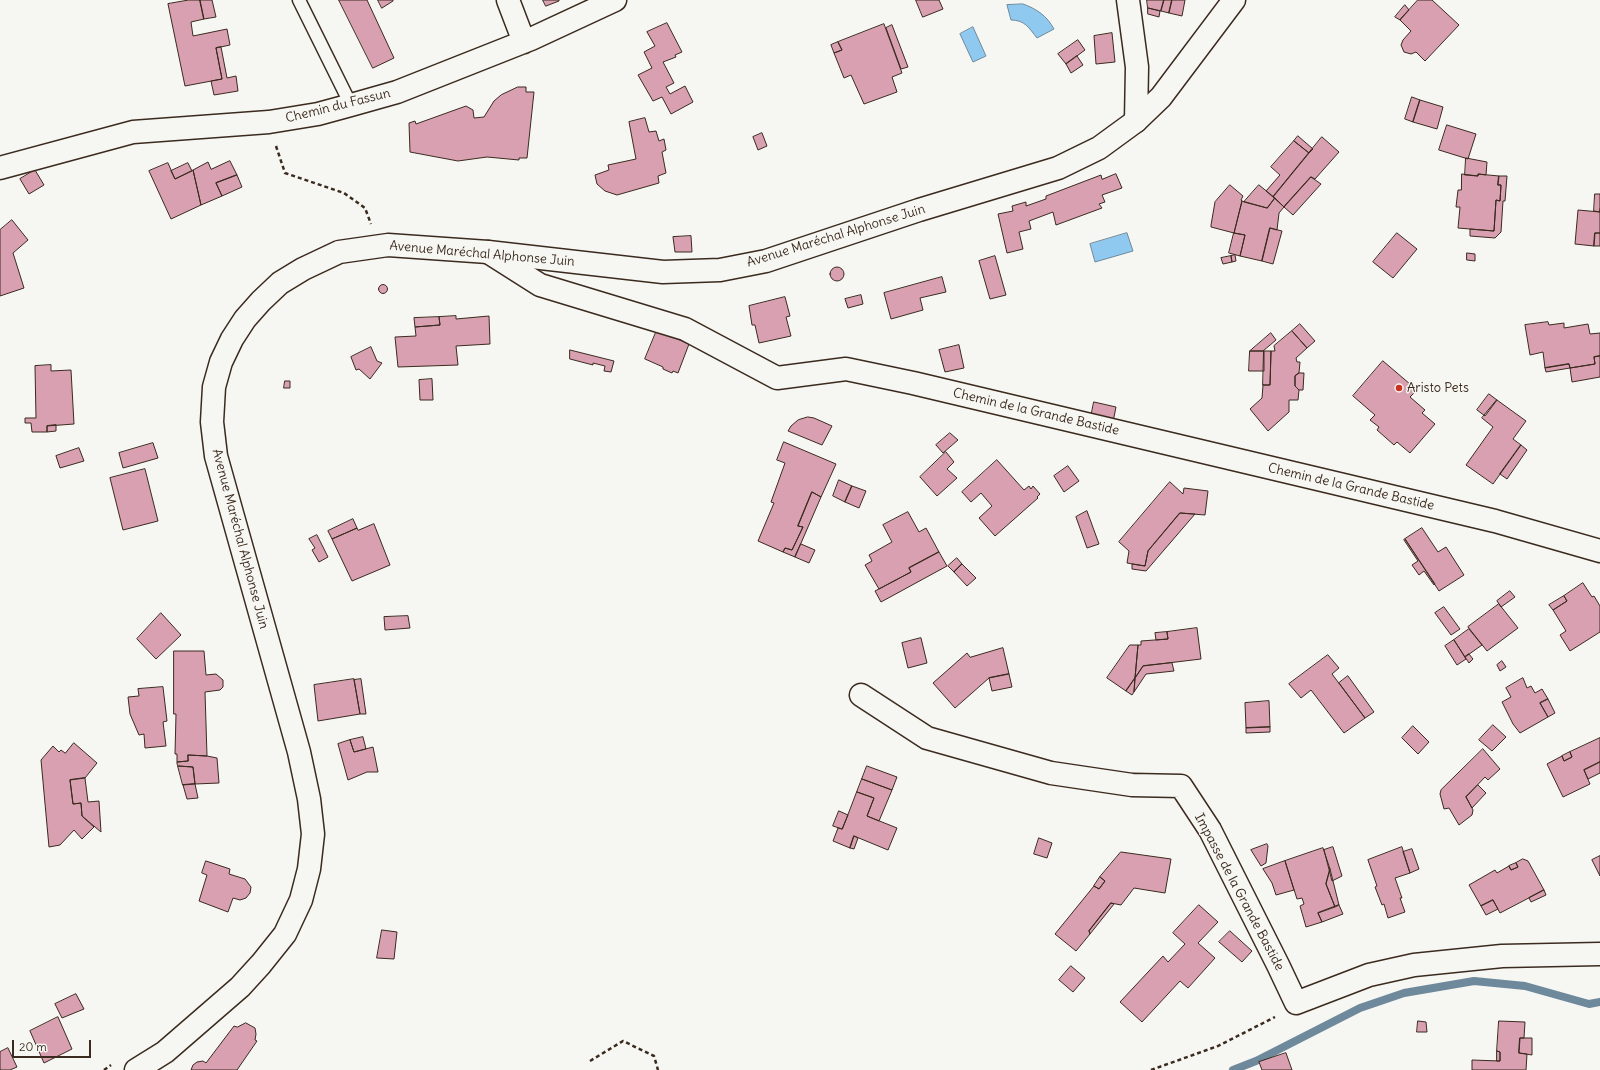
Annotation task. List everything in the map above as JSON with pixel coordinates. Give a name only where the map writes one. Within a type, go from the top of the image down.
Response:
[{"type":"street","points":[[508,0],[524,42]]},
{"type":"street","name":"Chemin du Fassun","points":[[0,168],[133,132],[269,122],[318,114],[351,105],[396,92],[524,42],[615,0]]},
{"type":"street","points":[[1128,0],[1137,67],[1136,121]]},
{"type":"street","name":"Avenue Maréchal Alphonse Juin","points":[[127,1065],[164,1052],[240,988],[262,964],[285,934],[301,900],[309,869],[313,834],[309,799],[300,758],[216,456],[212,422],[214,387],[221,362],[232,339],[245,319],[261,300],[280,283],[303,269],[339,252],[388,245],[488,252],[663,272],[720,270],[766,261],[919,210],[1058,168],[1099,148],[1136,121],[1161,97],[1234,0]]},
{"type":"street","name":"Chemin de la Grande Bastide","points":[[488,252],[540,285],[685,328],[777,378],[846,369],[913,383],[1495,521],[1600,551]]},
{"type":"street","name":"Impasse de la Grande Bastide","points":[[861,695],[927,738],[1051,774],[1132,785],[1181,786],[1210,830],[1278,964],[1296,1003]]},
{"type":"street","points":[[1296,1003],[1369,975],[1414,966],[1502,956],[1600,954]]},
{"type":"lane","points":[[299,0],[351,105]]},
{"type":"path","points":[[269,122],[285,173],[344,193],[365,208],[372,229]]},
{"type":"path","points":[[1151,1070],[1218,1046],[1272,1019],[1296,1003]]},
{"type":"path","points":[[590,1061],[623,1041],[654,1056],[658,1070]]},
{"type":"path","points":[[104,1070],[127,1065]]},
{"type":"water","points":[[1023,4],[1033,8],[1041,14],[1048,20],[1054,29],[1037,38],[1023,23],[1016,20],[1011,20],[1007,5]]},
{"type":"water","points":[[973,27],[986,56],[973,62],[960,34]]},
{"type":"water","points":[[1127,233],[1133,251],[1095,262],[1090,244]]},
{"type":"building","points":[[189,0],[200,0],[204,19],[191,22],[193,36],[227,29],[230,45],[216,48],[222,79],[185,86],[168,4]]},
{"type":"building","points":[[200,0],[212,0],[216,17],[204,19]]},
{"type":"building","points":[[339,0],[367,0],[394,58],[373,68]]},
{"type":"building","points":[[378,0],[393,0],[393,1],[382,8]]},
{"type":"building","points":[[543,0],[559,0],[559,1],[546,6]]},
{"type":"building","points":[[916,0],[939,0],[943,9],[923,17]]},
{"type":"building","points":[[1147,0],[1164,0],[1161,11],[1148,8]]},
{"type":"building","points":[[1164,0],[1172,0],[1169,13],[1161,11]]},
{"type":"building","points":[[1172,0],[1185,0],[1182,16],[1169,13]]},
{"type":"building","points":[[1418,0],[1432,0],[1459,25],[1425,61],[1416,52],[1411,54],[1404,52],[1401,45],[1403,40],[1411,31],[1400,20]]},
{"type":"building","points":[[1405,5],[1409,10],[1400,20],[1395,17]]},
{"type":"building","points":[[1148,8],[1160,11],[1159,17],[1148,14]]},
{"type":"building","points":[[667,23],[682,52],[675,55],[676,57],[663,62],[674,83],[666,87],[670,94],[685,86],[693,102],[671,114],[662,97],[653,101],[638,75],[652,68],[644,52],[655,46],[647,32]]},
{"type":"building","points":[[884,24],[902,73],[892,77],[897,92],[864,104],[851,75],[844,78],[834,53],[842,50],[838,42]]},
{"type":"building","points":[[892,25],[908,67],[901,69],[886,28]]},
{"type":"building","points":[[1112,33],[1115,62],[1096,64],[1094,36]]},
{"type":"building","points":[[1078,40],[1085,50],[1066,64],[1058,54]]},
{"type":"building","points":[[838,42],[842,50],[834,53],[831,45]]},
{"type":"building","points":[[221,47],[227,78],[236,76],[238,91],[214,95],[211,81],[222,79],[216,48]]},
{"type":"building","points":[[1077,56],[1083,65],[1071,73],[1066,64]]},
{"type":"building","points":[[518,87],[526,87],[526,92],[534,92],[527,158],[519,158],[519,160],[487,157],[458,161],[410,152],[409,123],[415,121],[416,124],[466,106],[473,110],[474,118],[484,117],[494,101],[501,95]]},
{"type":"building","points":[[1412,97],[1420,100],[1413,122],[1405,119]]},
{"type":"building","points":[[1420,100],[1443,107],[1437,129],[1413,122]]},
{"type":"building","points":[[645,118],[649,132],[656,131],[659,141],[664,139],[666,150],[662,152],[666,173],[658,176],[659,183],[617,195],[605,191],[597,184],[595,175],[609,170],[608,165],[636,159],[629,122]]},
{"type":"building","points":[[1447,125],[1476,134],[1468,159],[1439,150]]},
{"type":"building","points":[[762,133],[767,146],[758,150],[753,137]]},
{"type":"building","points":[[1298,136],[1313,149],[1309,153],[1294,141]]},
{"type":"building","points":[[1322,137],[1339,152],[1315,179],[1311,177],[1284,207],[1273,197]]},
{"type":"building","points":[[1294,141],[1309,153],[1273,197],[1266,191],[1280,175],[1271,167]]},
{"type":"building","points":[[1466,158],[1487,162],[1486,175],[1465,175]]},
{"type":"building","points":[[230,161],[237,175],[216,183],[222,196],[201,205],[193,170],[208,162],[211,169]]},
{"type":"building","points":[[168,163],[175,179],[193,170],[201,205],[171,219],[149,171]]},
{"type":"building","points":[[188,163],[192,171],[175,179],[171,171]]},
{"type":"building","points":[[35,170],[44,185],[29,194],[20,179]]},
{"type":"building","points":[[1116,174],[1122,188],[1102,195],[1105,202],[1099,204],[1102,208],[1056,225],[1053,212],[1029,221],[1031,229],[1019,232],[1023,249],[1007,253],[998,214],[1013,211],[1012,206],[1026,202],[1026,206],[1046,199],[1046,196],[1101,175],[1102,179]]},
{"type":"building","points":[[1462,174],[1499,176],[1498,185],[1501,185],[1500,201],[1496,200],[1494,231],[1458,228],[1460,207],[1456,207],[1458,190],[1461,190]]},
{"type":"building","points":[[237,175],[242,187],[222,196],[216,183]]},
{"type":"building","points":[[1499,176],[1507,176],[1505,201],[1503,201],[1501,232],[1495,238],[1470,236],[1470,229],[1494,231],[1496,200],[1500,201],[1501,185],[1498,185]]},
{"type":"building","points":[[1311,177],[1321,184],[1293,215],[1284,207]]},
{"type":"building","points":[[1230,185],[1243,196],[1234,233],[1211,227],[1215,202]]},
{"type":"building","points":[[1259,185],[1275,198],[1267,208],[1244,202]]},
{"type":"building","points":[[1595,194],[1600,194],[1600,212],[1594,211]]},
{"type":"building","points":[[1275,198],[1284,207],[1279,213],[1277,230],[1270,228],[1262,261],[1240,256],[1245,235],[1234,233],[1242,201],[1267,208]]},
{"type":"building","points":[[1578,210],[1600,212],[1600,233],[1595,233],[1594,246],[1575,244]]},
{"type":"building","points":[[12,220],[28,240],[13,253],[24,288],[0,296],[0,230]]},
{"type":"building","points":[[1270,228],[1282,231],[1273,264],[1262,261]]},
{"type":"building","points":[[1234,233],[1245,235],[1240,256],[1229,253]]},
{"type":"building","points":[[1397,233],[1417,249],[1393,278],[1373,262]]},
{"type":"building","points":[[1595,233],[1600,233],[1600,246],[1594,246]]},
{"type":"building","points":[[691,236],[692,252],[675,252],[673,237]]},
{"type":"building","points":[[1467,253],[1475,254],[1475,261],[1467,260]]},
{"type":"building","points":[[1235,255],[1236,261],[1232,262],[1231,256]]},
{"type":"building","points":[[995,256],[1006,295],[990,299],[979,261]]},
{"type":"building","points":[[1231,256],[1232,262],[1223,264],[1221,258]]},
{"type":"building","points":[[837,267],[842,269],[844,274],[842,279],[837,281],[832,279],[830,274],[832,269]]},
{"type":"building","points":[[942,277],[946,292],[920,298],[923,310],[891,319],[884,293]]},
{"type":"building","points":[[383,284],[388,289],[383,294],[378,289]]},
{"type":"building","points":[[861,295],[863,304],[848,308],[845,299]]},
{"type":"building","points":[[785,297],[790,316],[786,317],[791,336],[759,343],[755,325],[752,325],[749,306]]},
{"type":"building","points":[[456,316],[456,319],[489,316],[490,344],[456,346],[458,365],[398,367],[395,337],[416,336],[415,327],[440,325],[439,317]]},
{"type":"building","points":[[439,317],[440,325],[415,327],[414,318]]},
{"type":"building","points":[[1548,322],[1549,325],[1564,323],[1564,328],[1588,324],[1590,334],[1600,333],[1600,356],[1594,357],[1595,364],[1570,368],[1569,364],[1545,368],[1543,352],[1530,355],[1525,325]]},
{"type":"building","points":[[1300,324],[1315,341],[1307,348],[1292,331]]},
{"type":"building","points":[[657,330],[689,344],[678,373],[673,371],[672,373],[645,359]]},
{"type":"building","points":[[1292,331],[1307,348],[1296,358],[1297,362],[1300,362],[1299,373],[1295,376],[1295,386],[1299,390],[1298,400],[1289,400],[1289,412],[1268,431],[1250,409],[1262,398],[1263,385],[1270,385],[1271,351],[1275,351],[1274,346]]},
{"type":"building","points":[[1271,333],[1276,340],[1263,351],[1250,351]]},
{"type":"building","points":[[959,345],[964,368],[945,372],[939,350]]},
{"type":"building","points":[[371,347],[377,361],[382,363],[370,379],[359,369],[356,370],[351,357]]},
{"type":"building","points":[[570,350],[614,361],[611,372],[604,371],[605,366],[593,363],[593,365],[570,359]]},
{"type":"building","points":[[1250,351],[1264,351],[1264,371],[1249,371]]},
{"type":"building","points":[[1264,351],[1271,351],[1270,385],[1263,385]]},
{"type":"building","points":[[1600,356],[1600,377],[1572,382],[1570,368],[1595,364],[1594,357]]},
{"type":"building","points":[[1383,361],[1417,390],[1410,397],[1425,410],[1422,413],[1435,424],[1410,453],[1397,442],[1394,445],[1377,430],[1379,427],[1370,420],[1375,415],[1353,396]]},
{"type":"building","points":[[1569,364],[1570,368],[1546,372],[1545,368]]},
{"type":"building","points":[[51,365],[51,371],[71,370],[74,424],[47,426],[47,432],[32,432],[31,423],[25,423],[25,418],[36,418],[35,366]]},
{"type":"building","points":[[1299,373],[1304,373],[1303,390],[1299,390],[1295,386],[1295,376]]},
{"type":"building","points":[[432,379],[433,400],[420,400],[419,380]]},
{"type":"building","points":[[285,381],[290,381],[290,388],[284,388]]},
{"type":"building","points":[[1489,394],[1497,400],[1485,416],[1477,410]]},
{"type":"building","points":[[1497,400],[1526,421],[1513,439],[1521,445],[1493,484],[1466,465],[1493,427],[1482,418]]},
{"type":"building","points":[[1094,402],[1116,407],[1113,422],[1091,417]]},
{"type":"building","points":[[808,417],[832,426],[822,445],[788,431],[798,420]]},
{"type":"building","points":[[56,425],[56,431],[47,432],[47,426]]},
{"type":"building","points":[[950,433],[958,440],[943,453],[936,445]]},
{"type":"building","points":[[784,442],[836,464],[821,497],[812,492],[798,526],[803,527],[792,550],[785,548],[783,552],[758,541],[774,503],[771,502],[785,463],[777,460]]},
{"type":"building","points":[[153,443],[158,458],[123,468],[119,453]]},
{"type":"building","points":[[1521,445],[1527,450],[1507,479],[1500,474]]},
{"type":"building","points":[[79,448],[84,461],[60,468],[56,456]]},
{"type":"building","points":[[946,452],[954,462],[947,469],[957,478],[937,496],[920,477]]},
{"type":"building","points":[[997,460],[1024,490],[1029,486],[1031,489],[1033,486],[1040,494],[1037,497],[1038,498],[995,536],[979,518],[992,506],[981,493],[971,502],[962,492]]},
{"type":"building","points":[[1068,466],[1079,481],[1064,492],[1054,476]]},
{"type":"building","points":[[145,469],[158,521],[123,530],[110,478]]},
{"type":"building","points":[[839,480],[852,486],[845,502],[833,496]]},
{"type":"building","points":[[1170,482],[1183,494],[1184,488],[1208,491],[1205,515],[1180,513],[1148,551],[1145,566],[1127,563],[1129,551],[1119,542]]},
{"type":"building","points":[[852,486],[866,491],[859,508],[845,502]]},
{"type":"building","points":[[812,492],[821,497],[795,557],[783,552],[785,548],[792,550],[803,527],[798,526]]},
{"type":"building","points":[[1087,511],[1099,544],[1087,548],[1076,517]]},
{"type":"building","points":[[908,512],[919,532],[926,528],[939,552],[909,568],[911,572],[879,589],[865,565],[872,561],[869,555],[892,542],[883,525]]},
{"type":"building","points":[[1180,513],[1195,514],[1146,571],[1132,569],[1132,564],[1145,566],[1148,551]]},
{"type":"building","points":[[353,519],[357,528],[332,539],[328,531]]},
{"type":"building","points":[[374,524],[390,565],[352,581],[332,539],[357,528],[358,530]]},
{"type":"building","points":[[1422,528],[1438,552],[1446,547],[1464,575],[1439,591],[1405,539]]},
{"type":"building","points":[[317,535],[328,557],[319,562],[312,550],[315,548],[309,539]]},
{"type":"building","points":[[1405,539],[1435,584],[1434,585],[1424,571],[1419,575],[1412,565],[1418,561],[1404,540]]},
{"type":"building","points":[[801,544],[815,550],[809,563],[795,557]]},
{"type":"building","points":[[939,552],[947,566],[881,602],[875,591],[911,572],[909,568]]},
{"type":"building","points":[[957,558],[962,564],[954,572],[948,566]]},
{"type":"building","points":[[962,564],[976,578],[967,586],[954,572]]},
{"type":"building","points":[[1583,583],[1600,606],[1600,632],[1570,651],[1560,635],[1566,631],[1553,610],[1567,601],[1564,596]]},
{"type":"building","points":[[1510,591],[1515,597],[1501,607],[1497,601]]},
{"type":"building","points":[[1564,596],[1567,601],[1553,610],[1549,605]]},
{"type":"building","points":[[1499,604],[1518,628],[1487,651],[1468,627]]},
{"type":"building","points":[[1444,607],[1460,629],[1451,635],[1435,613]]},
{"type":"building","points":[[161,613],[181,635],[156,659],[137,639]]},
{"type":"building","points":[[408,616],[410,628],[385,630],[384,617]]},
{"type":"building","points":[[1197,628],[1201,659],[1143,666],[1135,678],[1138,645],[1141,645],[1141,641],[1168,639],[1167,632]]},
{"type":"building","points":[[1469,629],[1482,645],[1465,657],[1454,640]]},
{"type":"building","points":[[1167,632],[1168,639],[1156,640],[1155,633]]},
{"type":"building","points":[[921,638],[927,663],[908,668],[902,643]]},
{"type":"building","points":[[1454,640],[1466,659],[1457,665],[1445,646]]},
{"type":"building","points":[[1130,645],[1138,645],[1135,678],[1126,691],[1107,678]]},
{"type":"building","points":[[1003,648],[1009,674],[989,678],[955,708],[933,683],[967,653],[970,657]]},
{"type":"building","points":[[174,651],[204,651],[206,675],[216,674],[223,680],[223,687],[220,690],[205,692],[207,756],[188,755],[188,761],[177,762],[177,754],[175,754],[176,714],[174,714]]},
{"type":"building","points":[[1469,654],[1473,659],[1469,663],[1465,657]]},
{"type":"building","points":[[1328,655],[1339,668],[1332,674],[1365,718],[1344,733],[1311,690],[1301,698],[1289,684]]},
{"type":"building","points":[[1502,661],[1506,667],[1500,671],[1497,665]]},
{"type":"building","points":[[1172,663],[1174,671],[1146,674],[1134,692],[1135,678],[1143,666]]},
{"type":"building","points":[[1009,674],[1012,687],[992,691],[989,678]]},
{"type":"building","points":[[1348,676],[1374,712],[1365,718],[1339,683]]},
{"type":"building","points":[[1135,678],[1134,692],[1132,695],[1126,691]]},
{"type":"building","points":[[1523,678],[1527,688],[1531,686],[1535,693],[1542,689],[1548,699],[1540,703],[1548,717],[1520,733],[1513,724],[1502,702],[1511,697],[1506,688]]},
{"type":"building","points":[[354,679],[360,714],[318,721],[314,685]]},
{"type":"building","points":[[361,679],[366,714],[360,714],[354,680]]},
{"type":"building","points":[[163,687],[167,721],[163,722],[166,746],[145,748],[144,734],[139,735],[130,714],[128,697],[139,696],[138,689]]},
{"type":"building","points":[[1548,699],[1555,713],[1548,717],[1540,703]]},
{"type":"building","points":[[1269,701],[1270,727],[1246,728],[1245,703]]},
{"type":"building","points":[[1493,725],[1506,737],[1492,751],[1479,740]]},
{"type":"building","points":[[1413,726],[1429,742],[1418,754],[1402,738]]},
{"type":"building","points":[[1270,727],[1270,732],[1246,733],[1246,728]]},
{"type":"building","points":[[363,737],[366,749],[354,752],[350,740]]},
{"type":"building","points":[[1600,738],[1600,762],[1584,770],[1590,784],[1563,797],[1547,764],[1562,756],[1564,761],[1572,757],[1570,752]]},
{"type":"building","points":[[350,740],[354,752],[373,747],[378,772],[367,772],[348,780],[338,744]]},
{"type":"building","points":[[74,743],[97,763],[85,778],[70,780],[73,804],[81,803],[82,816],[94,827],[82,839],[74,830],[60,845],[49,847],[41,760],[53,746],[59,752],[61,750],[65,753]]},
{"type":"building","points":[[1483,749],[1500,769],[1488,780],[1485,777],[1466,797],[1473,810],[1472,815],[1459,825],[1449,808],[1444,809],[1440,794],[1441,790]]},
{"type":"building","points":[[1570,752],[1572,757],[1564,761],[1562,756]]},
{"type":"building","points":[[188,755],[217,758],[219,783],[195,784],[193,767],[178,766],[177,764],[177,762],[188,761]]},
{"type":"building","points":[[1600,762],[1600,773],[1588,779],[1584,770]]},
{"type":"building","points":[[178,766],[193,767],[195,784],[183,785]]},
{"type":"building","points":[[867,766],[897,777],[892,790],[862,779]]},
{"type":"building","points":[[85,778],[88,802],[99,801],[101,832],[82,816],[81,803],[73,804],[70,780]]},
{"type":"building","points":[[862,779],[892,790],[879,821],[867,816],[874,798],[857,792]]},
{"type":"building","points":[[195,784],[198,798],[187,799],[183,785]]},
{"type":"building","points":[[1478,785],[1486,793],[1472,808],[1466,797]]},
{"type":"building","points":[[857,792],[874,798],[867,816],[897,828],[888,850],[854,836],[850,848],[833,841],[838,828],[842,829]]},
{"type":"building","points":[[839,811],[848,815],[842,829],[833,826]]},
{"type":"building","points":[[854,836],[858,838],[854,849],[850,848]]},
{"type":"building","points":[[1039,838],[1052,843],[1047,858],[1034,854]]},
{"type":"building","points":[[1267,844],[1266,863],[1261,866],[1251,850]]},
{"type":"building","points":[[1333,847],[1342,876],[1332,881],[1324,850]]},
{"type":"building","points":[[1402,847],[1410,873],[1395,878],[1405,912],[1388,918],[1384,904],[1382,905],[1375,887],[1377,886],[1368,860]]},
{"type":"building","points":[[1323,848],[1330,869],[1326,884],[1335,907],[1318,913],[1322,922],[1306,927],[1300,906],[1304,904],[1302,898],[1297,899],[1285,861]]},
{"type":"building","points":[[1412,849],[1419,869],[1410,873],[1403,852]]},
{"type":"building","points":[[1121,852],[1171,859],[1165,893],[1134,888],[1121,905],[1111,903],[1089,931],[1090,934],[1076,951],[1055,934],[1094,886],[1099,889],[1105,881],[1100,877]]},
{"type":"building","points":[[1600,856],[1600,876],[1592,860]]},
{"type":"building","points":[[1523,859],[1528,861],[1544,890],[1500,913],[1493,900],[1481,906],[1469,885],[1495,870],[1497,873],[1509,866],[1511,870],[1518,867],[1516,863]]},
{"type":"building","points":[[206,861],[230,869],[229,874],[245,879],[251,887],[250,893],[246,898],[240,900],[233,898],[228,912],[199,901],[207,875],[202,873]]},
{"type":"building","points":[[1285,861],[1294,890],[1276,895],[1272,883],[1263,869]]},
{"type":"building","points":[[1516,863],[1518,867],[1511,870],[1509,866]]},
{"type":"building","points":[[1330,869],[1339,905],[1335,907],[1326,884]]},
{"type":"building","points":[[1100,877],[1105,881],[1099,889],[1094,886]]},
{"type":"building","points":[[1544,890],[1546,895],[1531,902],[1529,898]]},
{"type":"building","points":[[1493,900],[1498,909],[1486,915],[1481,906]]},
{"type":"building","points":[[1111,903],[1114,904],[1090,934],[1089,931]]},
{"type":"building","points":[[1199,905],[1218,922],[1198,943],[1215,958],[1188,988],[1180,981],[1142,1022],[1120,1002],[1163,956],[1168,962],[1185,944],[1173,933]]},
{"type":"building","points":[[1339,905],[1343,914],[1322,922],[1318,913]]},
{"type":"building","points":[[382,930],[397,932],[394,959],[377,958]]},
{"type":"building","points":[[1230,931],[1252,951],[1242,962],[1219,942]]},
{"type":"building","points":[[1071,966],[1085,978],[1073,992],[1059,980]]},
{"type":"building","points":[[76,994],[84,1009],[62,1018],[55,1004]]},
{"type":"building","points":[[58,1017],[72,1049],[44,1063],[30,1031]]},
{"type":"building","points":[[1418,1021],[1426,1022],[1427,1032],[1417,1032]]},
{"type":"building","points":[[1499,1021],[1525,1022],[1524,1038],[1520,1038],[1519,1053],[1527,1054],[1526,1070],[1472,1070],[1472,1060],[1500,1061],[1500,1052],[1497,1051]]},
{"type":"building","points":[[246,1023],[255,1028],[255,1040],[257,1041],[237,1070],[191,1070],[193,1065],[197,1062],[203,1061],[206,1063],[234,1026],[237,1027]]},
{"type":"building","points":[[1520,1038],[1532,1038],[1532,1055],[1519,1053]]},
{"type":"building","points":[[8,1048],[17,1067],[10,1070],[0,1070],[0,1052]]},
{"type":"building","points":[[1497,1051],[1500,1052],[1500,1061],[1497,1061]]},
{"type":"building","points":[[1286,1053],[1292,1070],[1262,1070],[1259,1062]]},
{"type":"waterway","points":[[1233,1070],[1256,1061],[1360,1008],[1404,993],[1474,981],[1525,986],[1589,1004],[1600,1002]]},
{"type":"place","name":"Aristo Pets","points":[[1399,388]]}]
